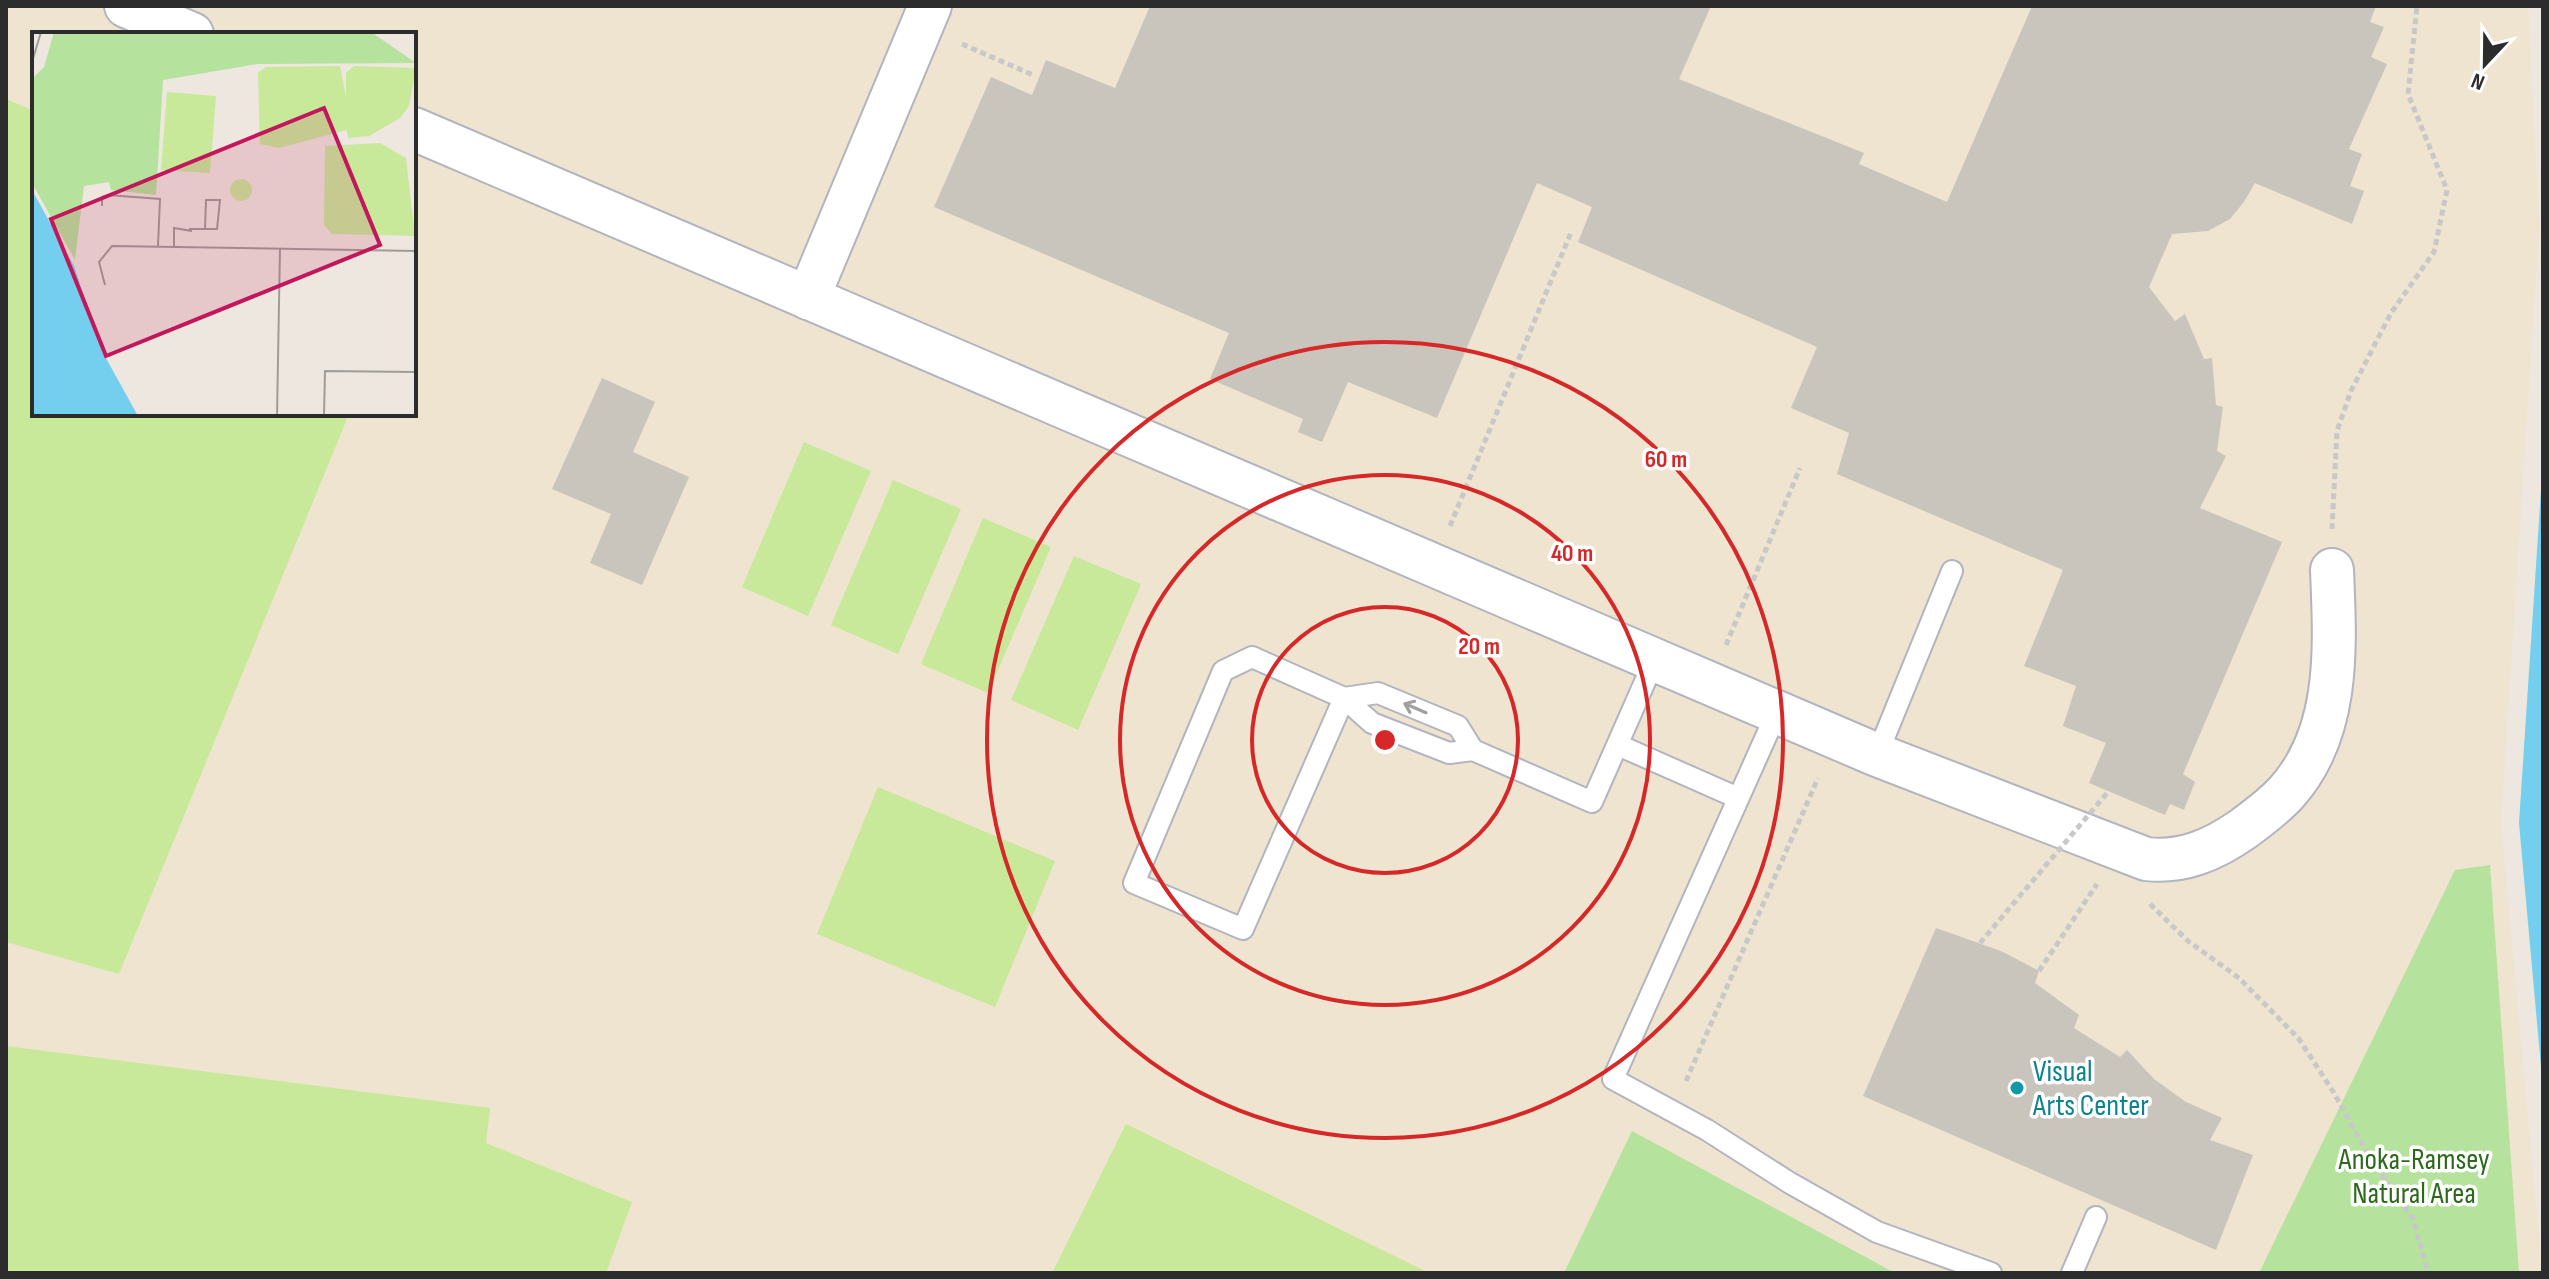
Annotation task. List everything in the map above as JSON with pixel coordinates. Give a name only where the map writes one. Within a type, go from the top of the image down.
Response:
[{"type":"street","points":[[126,6],[187,32]]},
{"type":"street","points":[[808,298],[940,22]]},
{"type":"street","points":[[416,130],[1877,755],[2156,860],[2201,854],[2232,837],[2271,809],[2300,776],[2315,747],[2330,697],[2335,631],[2332,570]]},
{"type":"lane","points":[[1877,755],[1952,571]]},
{"type":"lane","points":[[1344,698],[1243,929],[1134,883],[1223,671],[1252,657],[1344,698],[1372,723],[1449,753],[1473,750],[1592,802],[1655,659]]},
{"type":"lane","points":[[1344,698],[1378,693],[1458,726],[1473,750]]},
{"type":"lane","points":[[1777,712],[1613,1079],[1707,1130],[1790,1183],[1877,1232],[1991,1273]]},
{"type":"lane","points":[[1618,745],[1738,798]]},
{"type":"lane","points":[[2072,1273],[2096,1217]]},
{"type":"path","points":[[2332,570],[2337,431],[2351,391],[2391,313],[2434,252],[2447,190],[2408,94],[2417,6]]},
{"type":"path","points":[[940,22],[1033,75]]},
{"type":"path","points":[[1446,535],[1572,230]]},
{"type":"path","points":[[1723,653],[1800,468]]},
{"type":"path","points":[[1673,1111],[1835,737]]},
{"type":"path","points":[[1980,943],[2108,792]]},
{"type":"path","points":[[2140,856],[2135,888],[2188,941],[2239,978],[2299,1039],[2372,1161],[2413,1219],[2428,1273]]},
{"type":"path","points":[[2039,971],[2100,880]]},
{"type":"shaded area","points":[[6,6],[2528,6],[2539,228],[2501,822],[2542,1273],[6,1273]]},
{"type":"green space","points":[[6,99],[32,110],[32,416],[348,416],[119,974],[6,942]]},
{"type":"green space","points":[[804,442],[871,471],[808,616],[742,587]]},
{"type":"green space","points":[[893,480],[961,509],[898,654],[831,625]]},
{"type":"green space","points":[[983,518],[1051,547],[988,693],[921,664]]},
{"type":"green space","points":[[1074,556],[1141,584],[1078,730],[1011,700]]},
{"type":"green space","points":[[878,787],[1055,861],[995,1007],[817,934]]},
{"type":"green space","name":"Anoka-Ramsey Natural Area","points":[[2490,865],[2519,1273],[2259,1273],[2455,870]]},
{"type":"green space","points":[[6,1046],[490,1108],[486,1143],[632,1202],[606,1273],[6,1273]]},
{"type":"green space","points":[[1126,1124],[1429,1273],[1052,1273]]},
{"type":"green space","points":[[1632,1131],[1895,1273],[1564,1273]]},
{"type":"water","points":[[2543,460],[2543,1089],[2519,823]]},
{"type":"building","points":[[1150,6],[1711,6],[1679,79],[1864,153],[1859,164],[1947,202],[2032,6],[2376,6],[2370,22],[2384,27],[2371,57],[2387,64],[2349,149],[2362,154],[2350,186],[2364,191],[2352,224],[2255,183],[2230,219],[2208,231],[2172,234],[2149,287],[2175,321],[2185,314],[2204,359],[2212,358],[2216,405],[2223,407],[2217,451],[2226,456],[2200,508],[2282,542],[2183,774],[2195,782],[2184,810],[2170,804],[2165,815],[2089,783],[2106,743],[2063,726],[2076,686],[2024,666],[2063,570],[1837,474],[1849,433],[1791,408],[1817,347],[1578,242],[1592,207],[1537,183],[1437,418],[1348,382],[1322,442],[1298,432],[1303,419],[1210,379],[1229,333],[934,207],[991,77],[1032,95],[1046,60],[1115,88]]},
{"type":"building","points":[[602,378],[655,402],[633,452],[689,477],[642,585],[590,563],[611,514],[552,489]]},
{"type":"building","name":"Visual Arts Center","points":[[1936,928],[2001,951],[2039,971],[2035,983],[2079,1015],[2074,1028],[2120,1057],[2127,1050],[2154,1079],[2186,1102],[2222,1118],[2210,1140],[2253,1155],[2216,1250],[1863,1096]]},
{"type":"place","name":"Visual Arts Center","points":[[2017,1088]]}]
